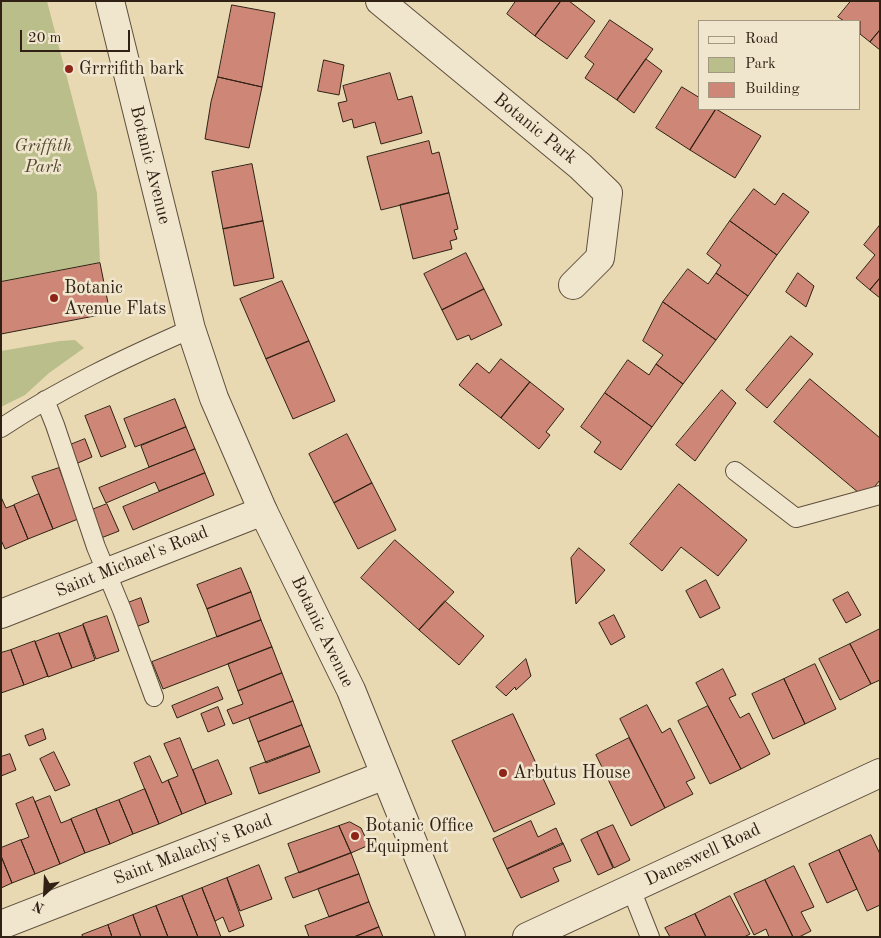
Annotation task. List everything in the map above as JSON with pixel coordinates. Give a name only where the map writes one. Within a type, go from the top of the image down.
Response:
[{"type":"street","name":"Botanic Avenue","points":[[110,1],[191,329],[214,398],[263,511],[351,690],[451,937]]},
{"type":"street","name":"Botanic Park","points":[[380,1],[580,166],[608,193],[600,258],[573,285]]},
{"type":"street","name":"Saint Michael's Road","points":[[1,614],[263,511]]},
{"type":"street","name":"Daneswell Road","points":[[527,937],[880,773]]},
{"type":"street","name":"Saint Malachy's Road","points":[[1,925],[384,775]]},
{"type":"lane","points":[[1,428],[45,400],[94,373],[191,329]]},
{"type":"lane","points":[[45,400],[96,547],[122,610],[154,697]]},
{"type":"lane","points":[[735,471],[796,518],[880,495]]},
{"type":"lane","points":[[630,888],[650,937]]},
{"type":"green space","name":"Griffith Park","points":[[1,1],[47,1],[97,193],[100,263],[1,282]]},
{"type":"green space","points":[[75,340],[84,348],[49,373],[25,395],[1,407],[1,351]]},
{"type":"building","points":[[516,1],[561,1],[535,36],[507,14]]},
{"type":"building","points":[[561,1],[569,1],[595,21],[567,59],[535,36]]},
{"type":"building","points":[[851,1],[880,1],[880,30],[870,42],[861,35],[861,20],[842,20],[838,17]]},
{"type":"building","points":[[232,5],[275,13],[262,87],[218,77]]},
{"type":"building","points":[[610,20],[653,49],[617,100],[585,78],[594,64],[585,57]]},
{"type":"building","points":[[880,30],[880,50],[870,42]]},
{"type":"building","points":[[646,59],[662,71],[634,113],[617,100]]},
{"type":"building","points":[[324,60],[344,65],[339,95],[318,91]]},
{"type":"building","points":[[390,73],[398,100],[412,96],[422,133],[381,144],[375,122],[354,128],[352,119],[343,122],[338,103],[347,101],[343,86]]},
{"type":"building","points":[[218,77],[262,87],[249,148],[205,139],[211,102]]},
{"type":"building","points":[[682,87],[698,97],[698,110],[715,110],[690,150],[656,128]]},
{"type":"building","points":[[715,110],[761,136],[735,178],[690,150]]},
{"type":"building","points":[[429,141],[432,154],[439,152],[449,193],[381,210],[367,157]]},
{"type":"building","points":[[252,164],[263,221],[223,229],[212,172]]},
{"type":"building","points":[[754,189],[775,205],[783,193],[809,212],[777,255],[730,221]]},
{"type":"building","points":[[449,193],[458,229],[454,230],[457,239],[450,241],[452,249],[413,259],[400,205]]},
{"type":"building","points":[[263,221],[274,278],[234,286],[223,229]]},
{"type":"building","points":[[730,221],[777,255],[748,296],[716,273],[721,265],[707,254]]},
{"type":"building","points":[[880,225],[880,278],[870,290],[856,278],[875,255],[864,245]]},
{"type":"building","points":[[466,253],[484,289],[442,310],[424,274]]},
{"type":"building","name":"Botanic Avenue Flats","points":[[100,263],[110,313],[1,334],[1,282]]},
{"type":"building","points":[[688,269],[708,284],[716,273],[748,296],[716,340],[663,302]]},
{"type":"building","points":[[798,273],[814,286],[806,307],[786,292]]},
{"type":"building","points":[[880,278],[880,298],[870,290]]},
{"type":"building","points":[[282,281],[309,341],[266,359],[240,299]]},
{"type":"building","points":[[484,289],[502,325],[471,340],[469,335],[457,340],[442,310]]},
{"type":"building","points":[[663,302],[716,340],[683,384],[656,364],[663,355],[643,341]]},
{"type":"building","points":[[791,336],[813,354],[767,408],[746,390]]},
{"type":"building","points":[[309,341],[335,401],[293,419],[266,359]]},
{"type":"building","points":[[501,359],[530,382],[501,418],[459,385],[477,363],[489,373]]},
{"type":"building","points":[[628,360],[649,375],[656,364],[683,384],[652,427],[605,393]]},
{"type":"building","points":[[810,379],[880,438],[880,480],[865,498],[774,422]]},
{"type":"building","points":[[530,382],[564,409],[546,432],[550,435],[539,449],[501,418]]},
{"type":"building","points":[[722,390],[736,403],[695,461],[676,445]]},
{"type":"building","points":[[605,393],[652,427],[621,470],[594,452],[601,442],[581,427]]},
{"type":"building","points":[[175,399],[186,427],[135,447],[124,419]]},
{"type":"building","points":[[110,406],[126,447],[101,457],[85,416]]},
{"type":"building","points":[[186,427],[195,449],[149,467],[141,446]]},
{"type":"building","points":[[347,434],[372,483],[334,503],[309,454]]},
{"type":"building","points":[[85,439],[92,457],[73,465],[65,447]]},
{"type":"building","points":[[195,449],[205,473],[159,491],[155,482],[106,503],[99,488]]},
{"type":"building","points":[[59,468],[78,519],[53,529],[32,477]]},
{"type":"building","points":[[205,473],[214,495],[133,530],[123,507]]},
{"type":"building","points":[[372,483],[396,530],[358,549],[334,503]]},
{"type":"building","points":[[679,484],[747,540],[718,576],[681,547],[662,571],[630,544]]},
{"type":"building","points":[[39,494],[53,529],[28,539],[14,505]]},
{"type":"building","points":[[1,497],[6,508],[14,505],[28,539],[5,549],[1,540]]},
{"type":"building","points":[[107,504],[119,531],[101,538],[89,511]]},
{"type":"building","points":[[395,540],[454,592],[419,630],[361,578]]},
{"type":"building","points":[[579,548],[605,570],[576,604],[571,558]]},
{"type":"building","points":[[241,568],[251,592],[207,609],[197,585]]},
{"type":"building","points":[[706,580],[720,608],[700,618],[686,591]]},
{"type":"building","points":[[251,592],[261,620],[217,637],[207,609]]},
{"type":"building","points":[[848,592],[861,615],[846,623],[833,600]]},
{"type":"building","points":[[141,598],[149,622],[133,628],[125,604]]},
{"type":"building","points":[[445,601],[484,636],[459,665],[419,630]]},
{"type":"building","points":[[614,615],[625,637],[611,645],[599,623]]},
{"type":"building","points":[[107,616],[119,651],[96,659],[83,624]]},
{"type":"building","points":[[261,620],[272,647],[163,689],[152,662]]},
{"type":"building","points":[[83,625],[95,660],[72,668],[59,634]]},
{"type":"building","points":[[880,629],[880,680],[871,684],[850,644]]},
{"type":"building","points":[[59,633],[72,668],[48,677],[35,642]]},
{"type":"building","points":[[35,641],[48,676],[24,685],[11,650]]},
{"type":"building","points":[[850,644],[871,684],[840,700],[819,659]]},
{"type":"building","points":[[272,647],[282,673],[238,691],[228,664]]},
{"type":"building","points":[[11,650],[24,685],[1,693],[1,653]]},
{"type":"building","points":[[526,659],[531,676],[516,690],[515,687],[506,696],[496,687]]},
{"type":"building","points":[[815,664],[836,709],[805,724],[784,679]]},
{"type":"building","points":[[723,669],[736,695],[729,698],[740,718],[749,713],[770,754],[741,769],[696,683]]},
{"type":"building","points":[[282,673],[293,701],[233,724],[227,710],[243,704],[238,691]]},
{"type":"building","points":[[784,679],[805,724],[773,739],[752,694]]},
{"type":"building","points":[[218,687],[223,699],[177,718],[172,706]]},
{"type":"building","points":[[293,701],[302,725],[258,742],[249,718]]},
{"type":"building","points":[[647,705],[662,733],[670,728],[695,778],[686,782],[693,794],[665,808],[620,719]]},
{"type":"building","points":[[708,706],[741,769],[710,784],[678,721]]},
{"type":"building","points":[[218,707],[225,725],[208,732],[201,714]]},
{"type":"building","name":"Arbutus House","points":[[513,714],[555,804],[494,832],[452,741]]},
{"type":"building","points":[[302,725],[310,746],[266,763],[258,742]]},
{"type":"building","points":[[43,729],[46,739],[29,746],[25,736]]},
{"type":"building","points":[[180,738],[206,804],[182,814],[168,780],[178,776],[164,744]]},
{"type":"building","points":[[629,738],[665,808],[631,826],[596,755]]},
{"type":"building","points":[[310,746],[320,772],[259,794],[250,768]]},
{"type":"building","points":[[54,752],[70,785],[55,791],[40,759]]},
{"type":"building","points":[[10,754],[16,770],[1,776],[1,757]]},
{"type":"building","points":[[150,756],[162,783],[168,780],[182,814],[159,824],[134,763]]},
{"type":"building","points":[[218,760],[232,794],[206,804],[193,770]]},
{"type":"building","points":[[145,789],[159,824],[133,834],[119,800]]},
{"type":"building","points":[[50,796],[61,823],[71,819],[85,853],[60,864],[35,802]]},
{"type":"building","points":[[33,797],[60,864],[35,874],[21,840],[29,837],[16,804]]},
{"type":"building","points":[[119,800],[133,834],[110,844],[96,809]]},
{"type":"building","points":[[96,809],[110,844],[85,853],[71,819]]},
{"type":"building","points":[[531,821],[538,837],[556,828],[563,844],[507,869],[493,839]]},
{"type":"building","points":[[350,822],[361,828],[369,845],[351,853],[339,826]]},
{"type":"building","points":[[613,825],[630,860],[614,868],[597,832]]},
{"type":"building","points":[[339,826],[351,853],[299,873],[288,844]]},
{"type":"building","points":[[597,832],[613,868],[598,875],[581,840]]},
{"type":"building","points":[[871,835],[880,854],[880,905],[867,911],[839,850]]},
{"type":"building","points":[[21,840],[35,874],[12,883],[1,856],[1,848]]},
{"type":"building","points":[[563,843],[571,861],[553,868],[559,881],[521,898],[507,869]]},
{"type":"building","points":[[839,850],[857,889],[827,903],[809,864]]},
{"type":"building","points":[[351,853],[359,874],[293,898],[285,878]]},
{"type":"building","points":[[1,856],[12,883],[1,888]]},
{"type":"building","points":[[259,865],[272,899],[240,911],[227,878]]},
{"type":"building","points":[[794,866],[814,907],[801,912],[811,931],[799,937],[793,937],[765,880]]},
{"type":"building","points":[[359,874],[369,902],[329,917],[318,889]]},
{"type":"building","points":[[227,878],[244,926],[229,932],[223,917],[215,921],[202,888]]},
{"type":"building","points":[[765,880],[793,937],[769,937],[766,929],[754,935],[734,894]]},
{"type":"building","points":[[202,888],[221,937],[198,937],[182,896]]},
{"type":"building","points":[[182,896],[198,937],[168,937],[156,906]]},
{"type":"building","points":[[730,896],[750,934],[744,937],[706,937],[695,914]]},
{"type":"building","points":[[369,902],[379,927],[354,937],[309,937],[305,926]]},
{"type":"building","points":[[156,906],[168,937],[141,937],[133,915]]},
{"type":"building","points":[[695,914],[706,937],[670,937],[665,928]]},
{"type":"building","points":[[133,915],[141,937],[112,937],[108,925]]},
{"type":"building","points":[[108,925],[112,937],[83,937],[82,935]]},
{"type":"building","points":[[379,927],[383,937],[354,937]]},
{"type":"place","name":"Grrrifith bark","points":[[69,69]]},
{"type":"place","name":"Botanic Avenue Flats","points":[[54,298]]},
{"type":"place","name":"Arbutus House","points":[[503,773]]},
{"type":"place","name":"Botanic Office Equipment","points":[[355,836]]}]
